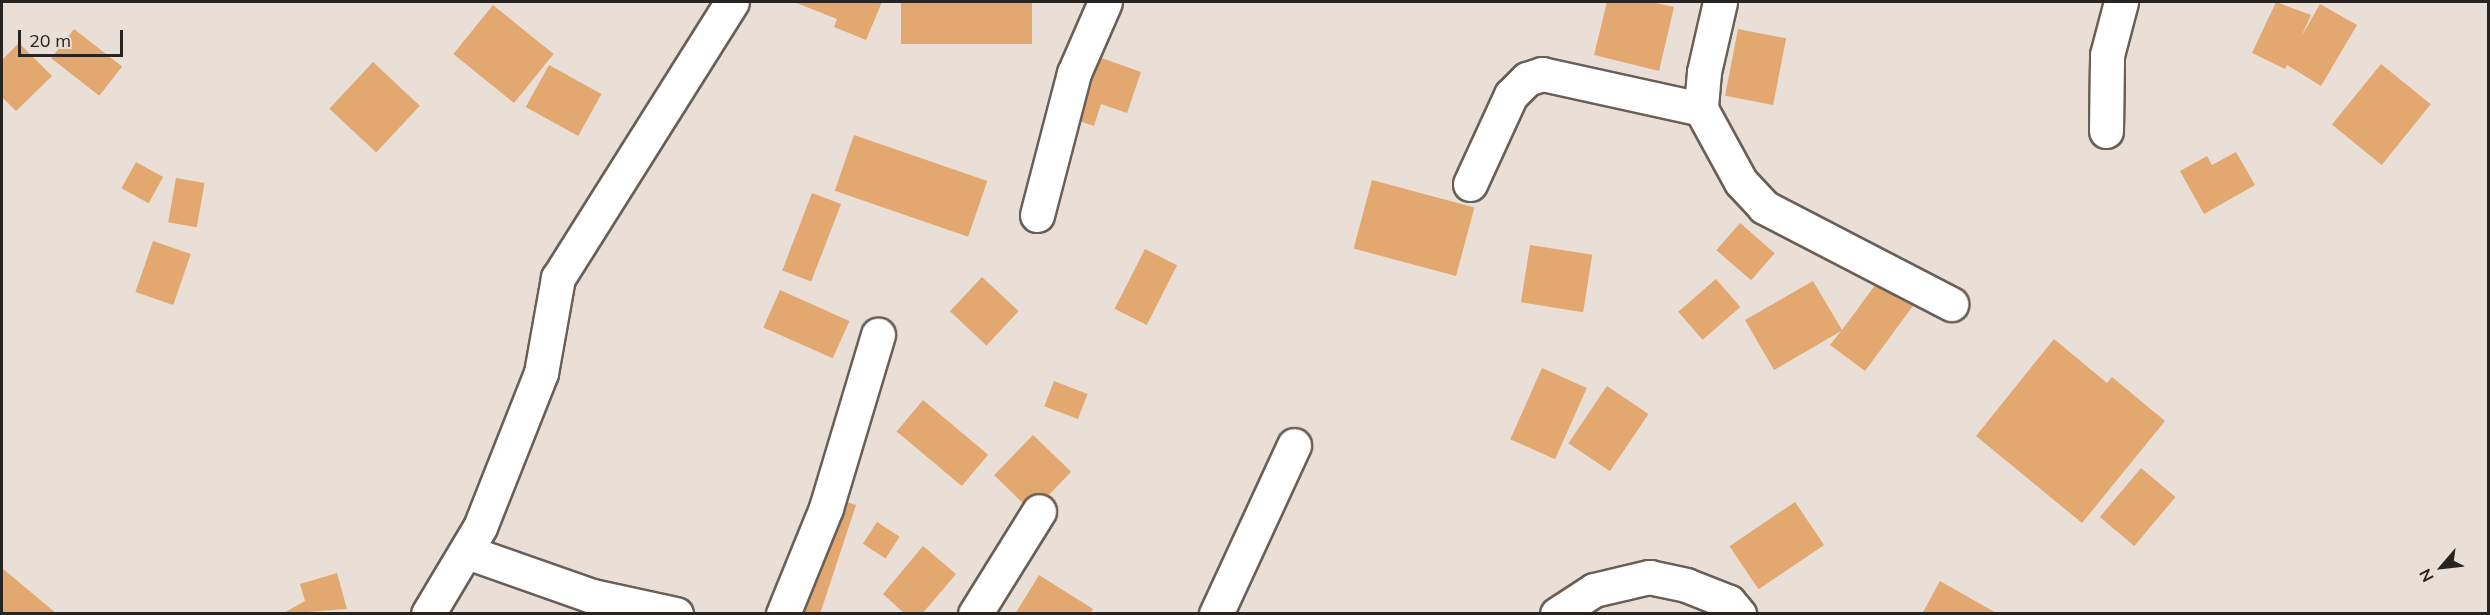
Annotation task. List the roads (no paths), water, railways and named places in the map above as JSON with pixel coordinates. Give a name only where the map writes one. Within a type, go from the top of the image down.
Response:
[{"type":"street","points":[[428,614],[467,552],[541,373],[558,278],[732,2]]},
{"type":"street","points":[[1037,215],[1070,84],[1105,2]]},
{"type":"street","points":[[1720,2],[1704,72],[1701,109],[1720,151],[1764,207],[1951,304]]},
{"type":"street","points":[[2106,131],[2107,55],[2121,2]]},
{"type":"street","points":[[1470,184],[1510,95],[1527,79],[1542,74],[1701,109]]},
{"type":"street","points":[[783,614],[826,508],[878,335]]},
{"type":"street","points":[[1216,614],[1294,445]]},
{"type":"street","points":[[975,614],[1039,511]]},
{"type":"street","points":[[467,552],[589,605],[676,614]]},
{"type":"street","points":[[1557,614],[1594,590],[1649,577],[1686,585],[1729,602],[1739,614]]}]
